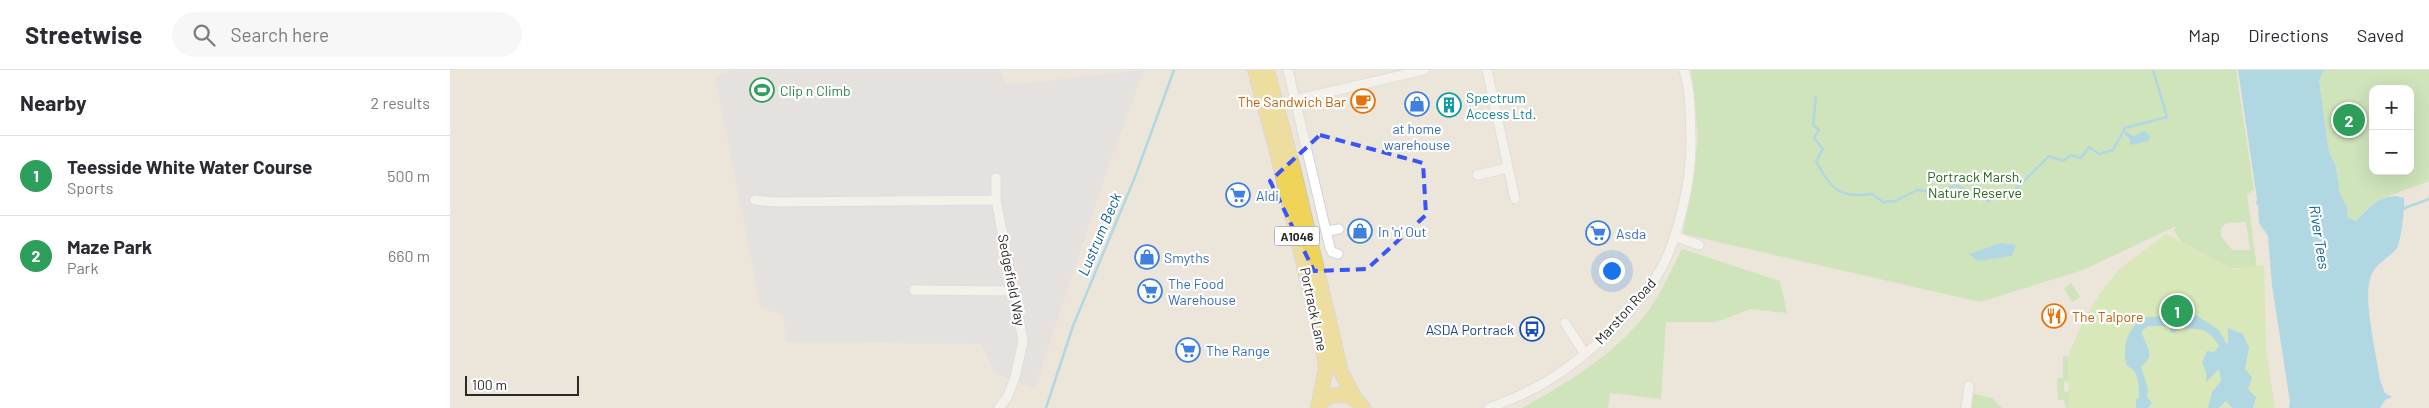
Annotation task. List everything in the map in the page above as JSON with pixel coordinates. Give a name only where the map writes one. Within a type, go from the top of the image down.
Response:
[{"type":"main road","name":"Portrack Lane","points":[[1255,70],[1276,148],[1322,341],[1326,368],[1317,407]]},
{"type":"main road","name":"Portrack Lane","points":[[1267,70],[1277,104],[1341,372],[1362,404]]},
{"type":"main road","name":"Portrack Lane","points":[[1317,407],[1330,396],[1343,394],[1362,404]]},
{"type":"street","points":[[1288,70],[1332,252],[1338,254]]},
{"type":"street","points":[[1277,104],[1424,70]]},
{"type":"street","points":[[1487,70],[1515,199]]},
{"type":"street","name":"Marston Road","points":[[1489,408],[1529,392],[1585,354],[1624,316],[1655,279],[1674,236],[1686,195],[1691,147],[1690,100],[1684,70]]},
{"type":"street","points":[[1477,175],[1508,168]]},
{"type":"street","name":"Sedgefield Way","points":[[996,178],[996,200],[1023,341],[1008,396],[1000,408]]},
{"type":"street","points":[[755,200],[776,202],[996,200]]},
{"type":"street","points":[[1327,231],[1339,229]]},
{"type":"street","points":[[1674,236],[1699,245]]},
{"type":"street","points":[[914,290],[1014,291]]},
{"type":"street","points":[[1565,323],[1585,354]]},
{"type":"street","points":[[1966,408],[1969,386]]},
{"type":"street","points":[[1006,408],[1008,396]]},
{"type":"highlighted area","points":[[1320,135],[1423,163],[1426,215],[1367,269],[1314,271],[1270,181]]},
{"type":"shaded area","points":[[735,70],[1000,70],[1007,85],[1144,70],[1105,176],[1035,389],[996,374],[981,344],[786,342],[783,315],[761,308],[715,77]]},
{"type":"green space","name":"Portrack Marsh, Nature Reserve","points":[[1691,70],[2236,70],[2254,190],[2247,194],[2257,268],[2231,268],[2181,242],[2174,230],[2176,226],[2083,270],[1980,302],[1683,234],[1698,139]],"holes":[[[2246,222],[2250,250],[2232,250],[2221,236],[2221,229],[2226,223]]]},
{"type":"green space","points":[[2324,70],[2429,70],[2429,181],[2375,202],[2356,221],[2348,218],[2347,207],[2340,194],[2336,167],[2329,152],[2319,80]]},
{"type":"green space","points":[[2166,234],[2232,269],[2264,265],[2266,349],[2275,408],[2069,408],[2068,357],[2081,326],[2098,296],[2119,269]]},
{"type":"green space","points":[[1682,249],[1780,281],[1787,313],[1751,309],[1716,322],[1666,322],[1661,399],[1610,393],[1608,408],[1522,408],[1591,366],[1622,340],[1654,303]]},
{"type":"green space","points":[[2071,283],[2080,297],[2072,302],[2064,288]]},
{"type":"green space","points":[[2063,356],[2071,357],[2072,381],[2064,382],[2064,392],[2069,391],[2075,408],[2066,408],[2064,400],[2058,400],[2057,379],[2063,377]]},
{"type":"green space","points":[[1971,393],[1992,398],[2002,408],[1972,408]]},
{"type":"water","name":"River Tees","points":[[2238,70],[2324,70],[2319,80],[2329,152],[2336,167],[2340,194],[2347,207],[2348,218],[2356,221],[2372,205],[2383,198],[2396,196],[2404,198],[2402,224],[2397,248],[2373,271],[2369,286],[2369,312],[2380,380],[2385,393],[2392,397],[2385,400],[2380,408],[2289,408],[2290,402],[2272,286],[2268,236],[2259,223]]},
{"type":"water","points":[[2126,131],[2133,136],[2145,131],[2150,137],[2149,141],[2130,145],[2130,139],[2124,134]]},
{"type":"water","points":[[2001,243],[2016,245],[2012,256],[1978,261],[1969,254]]},
{"type":"water","points":[[2173,310],[2178,310],[2189,319],[2196,315],[2219,330],[2226,343],[2228,343],[2228,328],[2243,334],[2249,348],[2245,369],[2252,378],[2248,389],[2256,397],[2253,408],[2232,408],[2226,401],[2219,408],[2208,408],[2212,392],[2221,381],[2219,369],[2206,382],[2206,372],[2202,363],[2207,351],[2214,352],[2219,346],[2209,333],[2196,329],[2185,329],[2183,326],[2180,326],[2174,333],[2171,332],[2169,326],[2148,326],[2142,331],[2149,350],[2149,358],[2141,366],[2148,389],[2147,397],[2152,403],[2148,408],[2136,408],[2136,399],[2139,398],[2137,377],[2134,371],[2127,366],[2125,356],[2126,343],[2130,331],[2143,317],[2171,317]]},
{"type":"waterway","name":"Lustrum Beck","points":[[1046,408],[1073,326],[1135,177],[1174,70]]},
{"type":"waterway","points":[[1816,97],[1813,125],[1819,130],[1814,138],[1823,149],[1816,161],[1831,185],[1837,190],[1851,195],[1872,194],[1883,202],[1895,201],[1917,190],[1941,193],[1955,185],[1989,201],[2000,191],[2015,190],[2049,156],[2063,161],[2071,155],[2081,158],[2089,147],[2099,154],[2113,150],[2125,128],[2167,117],[2153,70]]},
{"type":"waterway","points":[[2402,209],[2429,199]]},
{"type":"place","name":"Clip n Climb","points":[[762,90]]},
{"type":"place","name":"The Sandwich Bar","points":[[1363,101]]},
{"type":"place","name":"at home warehouse","points":[[1417,104]]},
{"type":"place","name":"Spectrum Access Ltd.","points":[[1449,105]]},
{"type":"place","name":"Maze Park","points":[[2349,120]]},
{"type":"place","name":"Aldi","points":[[1238,195]]},
{"type":"place","name":"In 'n' Out","points":[[1360,231]]},
{"type":"place","name":"Asda","points":[[1598,233]]},
{"type":"place","name":"Smyths","points":[[1147,257]]},
{"type":"place","name":"The Food Warehouse","points":[[1150,291]]},
{"type":"place","name":"Teesside White Water Course","points":[[2177,311]]},
{"type":"place","name":"The Talpore","points":[[2054,316]]},
{"type":"place","name":"ASDA Portrack","points":[[1532,329]]},
{"type":"place","name":"The Range","points":[[1188,350]]}]
